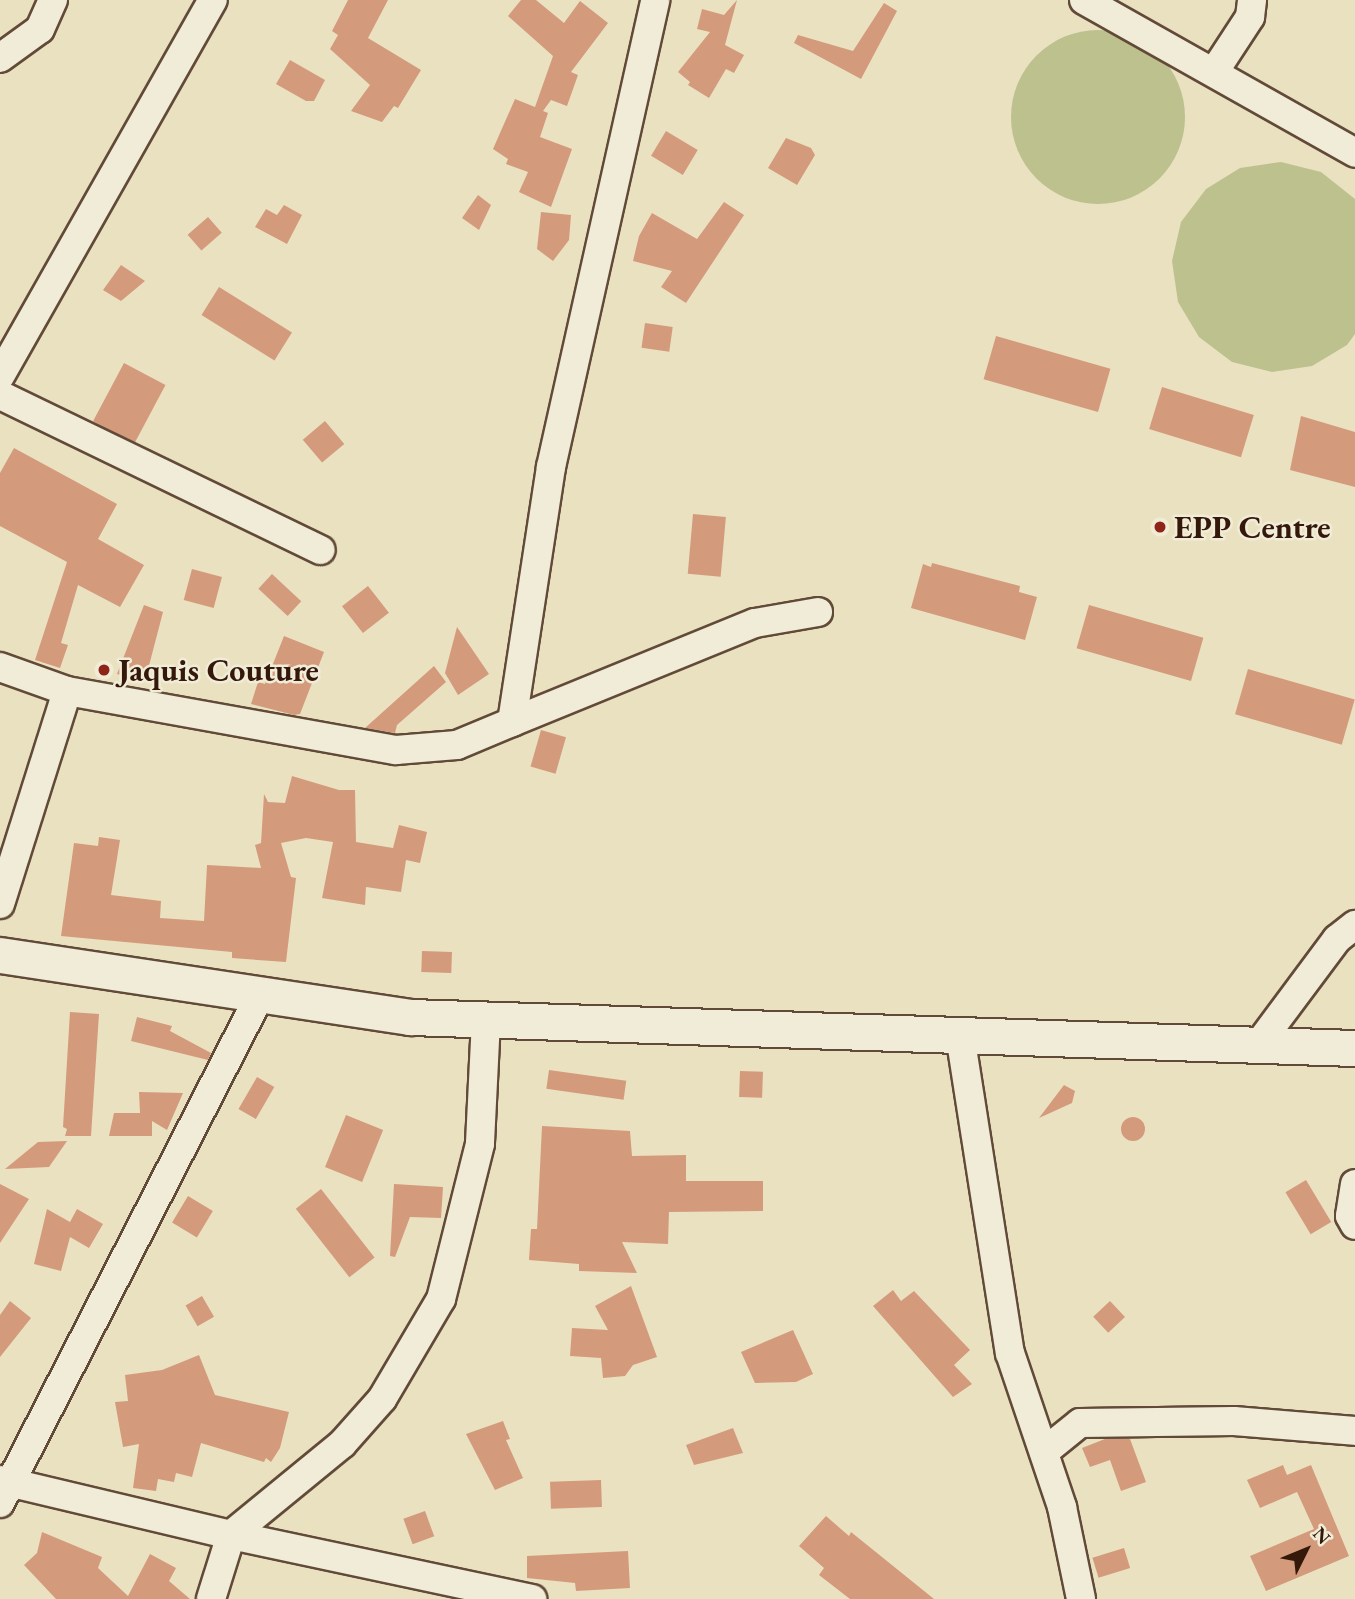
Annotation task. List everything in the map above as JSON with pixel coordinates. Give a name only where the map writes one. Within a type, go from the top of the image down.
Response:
[{"type":"street","points":[[0,58],[40,29],[52,0]]},
{"type":"street","points":[[0,376],[213,0]]},
{"type":"street","points":[[512,722],[551,467],[655,0]]},
{"type":"street","points":[[1084,0],[1355,153]]},
{"type":"street","points":[[1214,72],[1250,17],[1252,0]]},
{"type":"street","points":[[0,395],[320,550]]},
{"type":"street","points":[[0,667],[67,691],[396,750],[457,745],[755,623],[818,612]]},
{"type":"street","points":[[0,904],[67,691]]},
{"type":"street","points":[[1258,1045],[1337,939],[1355,925]]},
{"type":"street","points":[[0,955],[410,1017],[1355,1048]]},
{"type":"street","points":[[260,995],[3,1488],[532,1599]]},
{"type":"street","points":[[211,1599],[231,1535],[342,1444],[382,1399],[441,1299],[480,1144],[486,1020]]},
{"type":"street","points":[[960,1035],[1010,1353],[1062,1507],[1081,1599]]},
{"type":"street","points":[[1355,1184],[1350,1216],[1355,1225]]},
{"type":"street","points":[[1044,1452],[1080,1423],[1234,1421],[1355,1431]]},
{"type":"green space","points":[[1098,30],[1131,36],[1160,55],[1179,84],[1185,117],[1179,150],[1160,179],[1131,198],[1098,204],[1065,198],[1036,179],[1017,150],[1011,117],[1017,84],[1036,55],[1065,36]]},
{"type":"green space","points":[[1281,162],[1321,172],[1355,199],[1355,334],[1347,345],[1312,366],[1272,372],[1232,362],[1199,337],[1178,302],[1172,261],[1181,222],[1206,189],[1240,168]]},
{"type":"building","points":[[348,0],[388,0],[368,38],[421,70],[398,108],[394,106],[382,122],[351,111],[370,85],[330,49],[338,35],[332,31]]},
{"type":"building","points":[[521,0],[536,0],[564,23],[580,1],[608,23],[571,72],[578,75],[567,106],[551,100],[543,111],[548,113],[540,137],[572,149],[551,207],[519,192],[528,172],[506,164],[508,159],[493,149],[515,99],[535,107],[553,56],[508,16]]},
{"type":"building","points":[[737,0],[725,45],[744,55],[734,73],[726,69],[709,98],[688,85],[690,82],[678,72],[710,32],[697,29],[702,9],[724,15]]},
{"type":"building","points":[[884,3],[897,11],[861,79],[794,43],[798,35],[853,51]]},
{"type":"building","points":[[290,60],[325,80],[314,101],[306,101],[276,84]]},
{"type":"building","points":[[666,131],[698,150],[683,175],[651,156]]},
{"type":"building","points":[[786,138],[811,148],[815,155],[797,185],[768,168]]},
{"type":"building","points":[[478,195],[491,205],[479,230],[462,218]]},
{"type":"building","points":[[724,202],[744,215],[686,303],[661,287],[672,271],[633,261],[639,236],[652,213],[697,239]]},
{"type":"building","points":[[284,205],[302,215],[287,244],[255,227],[266,209],[277,215]]},
{"type":"building","points":[[541,212],[571,215],[569,240],[553,261],[537,249]]},
{"type":"building","points":[[208,217],[222,233],[201,251],[188,235]]},
{"type":"building","points":[[121,265],[145,281],[121,301],[103,290]]},
{"type":"building","points":[[219,287],[292,333],[274,361],[202,315]]},
{"type":"building","points":[[645,323],[673,327],[669,352],[642,348]]},
{"type":"building","points":[[996,336],[1110,369],[1098,412],[984,379]]},
{"type":"building","points":[[124,363],[165,385],[135,443],[93,421]]},
{"type":"building","points":[[1162,387],[1254,415],[1241,457],[1149,429]]},
{"type":"building","points":[[1301,416],[1355,432],[1355,487],[1290,470]]},
{"type":"building","points":[[325,421],[344,444],[322,463],[303,440]]},
{"type":"building","points":[[14,448],[117,504],[98,539],[144,565],[120,607],[78,585],[61,643],[68,645],[60,668],[35,660],[67,562],[0,526],[0,473]]},
{"type":"building","points":[[693,514],[726,517],[721,577],[688,574]]},
{"type":"building","points":[[932,563],[1020,586],[1019,592],[1037,597],[1025,640],[911,608],[923,564],[931,567]]},
{"type":"building","points":[[192,569],[222,577],[214,608],[184,600]]},
{"type":"building","points":[[272,574],[301,601],[288,616],[258,589]]},
{"type":"building","points":[[368,586],[389,613],[363,633],[342,606]]},
{"type":"building","points":[[144,605],[163,612],[145,681],[117,674]]},
{"type":"building","points":[[1089,605],[1203,638],[1191,681],[1077,648]]},
{"type":"building","points":[[457,627],[489,674],[458,695],[445,673]]},
{"type":"building","points":[[284,636],[324,652],[300,714],[294,715],[251,704],[258,682],[265,684]]},
{"type":"building","points":[[434,666],[446,682],[397,725],[395,733],[365,728]]},
{"type":"building","points":[[1248,669],[1355,700],[1342,745],[1235,714]]},
{"type":"building","points":[[541,730],[566,737],[556,774],[531,767]]},
{"type":"building","points":[[292,776],[339,790],[355,790],[356,842],[393,848],[399,825],[427,832],[420,863],[406,860],[401,892],[366,887],[365,905],[322,898],[333,842],[306,838],[281,843],[291,877],[296,878],[286,962],[232,958],[232,952],[61,936],[74,843],[98,846],[99,837],[120,840],[111,895],[161,901],[160,918],[204,921],[207,865],[261,868],[255,845],[261,843],[264,794],[268,802],[285,803]]},
{"type":"building","points":[[422,951],[452,952],[451,973],[421,972]]},
{"type":"building","points":[[70,1012],[99,1014],[91,1136],[65,1136],[67,1129],[63,1127]]},
{"type":"building","points":[[137,1017],[172,1026],[170,1031],[211,1053],[208,1060],[131,1041]]},
{"type":"building","points":[[549,1070],[626,1081],[624,1100],[546,1089]]},
{"type":"building","points":[[740,1071],[763,1072],[762,1098],[739,1097]]},
{"type":"building","points":[[257,1077],[274,1087],[256,1119],[238,1109]]},
{"type":"building","points":[[1064,1085],[1075,1091],[1072,1103],[1039,1118]]},
{"type":"building","points":[[139,1092],[183,1093],[167,1130],[152,1121],[152,1136],[109,1136],[114,1113],[140,1113]]},
{"type":"building","points":[[346,1115],[383,1130],[362,1182],[325,1167]]},
{"type":"building","points":[[1133,1117],[1142,1120],[1145,1129],[1142,1138],[1133,1141],[1124,1138],[1121,1129],[1124,1120]]},
{"type":"building","points":[[542,1126],[630,1131],[632,1156],[686,1155],[686,1181],[763,1181],[763,1211],[669,1212],[668,1244],[622,1242],[637,1273],[579,1271],[579,1264],[529,1260],[531,1229],[537,1229]]},
{"type":"building","points":[[67,1141],[49,1167],[5,1169],[38,1142]]},
{"type":"building","points":[[1306,1180],[1331,1222],[1311,1234],[1285,1192]]},
{"type":"building","points":[[0,1184],[29,1199],[0,1243]]},
{"type":"building","points":[[394,1184],[443,1187],[441,1218],[410,1217],[395,1257],[390,1256]]},
{"type":"building","points":[[321,1189],[375,1258],[349,1277],[296,1209]]},
{"type":"building","points":[[188,1196],[213,1211],[197,1238],[172,1223]]},
{"type":"building","points":[[47,1209],[70,1222],[77,1209],[103,1224],[89,1248],[70,1237],[61,1271],[34,1264]]},
{"type":"building","points":[[631,1286],[657,1357],[633,1365],[625,1376],[603,1378],[601,1358],[570,1356],[572,1328],[608,1330],[595,1306]]},
{"type":"building","points":[[893,1290],[901,1301],[914,1291],[970,1350],[954,1365],[972,1384],[953,1397],[873,1306]]},
{"type":"building","points":[[202,1296],[214,1317],[198,1326],[186,1306]]},
{"type":"building","points":[[10,1301],[31,1318],[0,1357],[0,1315]]},
{"type":"building","points":[[1110,1301],[1125,1317],[1108,1333],[1093,1317]]},
{"type":"building","points":[[793,1330],[813,1374],[796,1382],[755,1383],[741,1352]]},
{"type":"building","points":[[199,1355],[215,1395],[289,1412],[280,1448],[271,1462],[266,1458],[264,1462],[201,1443],[192,1477],[176,1473],[174,1482],[158,1479],[156,1491],[133,1488],[139,1444],[123,1447],[115,1402],[128,1401],[125,1375],[162,1370]]},
{"type":"building","points":[[503,1421],[510,1439],[506,1440],[523,1478],[495,1490],[466,1434]]},
{"type":"building","points":[[733,1428],[743,1453],[694,1465],[686,1445]]},
{"type":"building","points":[[1105,1439],[1130,1439],[1146,1482],[1121,1491],[1110,1460],[1090,1467],[1082,1448]]},
{"type":"building","points":[[1283,1465],[1287,1475],[1311,1465],[1349,1556],[1266,1591],[1250,1556],[1314,1529],[1297,1492],[1260,1508],[1247,1480]]},
{"type":"building","points":[[601,1480],[602,1507],[551,1509],[550,1482]]},
{"type":"building","points":[[425,1511],[434,1536],[413,1544],[403,1519]]},
{"type":"building","points":[[826,1516],[849,1536],[851,1532],[934,1599],[850,1599],[819,1575],[824,1568],[799,1546]]},
{"type":"building","points":[[42,1532],[102,1557],[98,1568],[128,1596],[150,1554],[176,1568],[169,1581],[190,1599],[56,1599],[24,1565],[37,1553]]},
{"type":"building","points":[[1124,1548],[1130,1568],[1099,1578],[1092,1558]]},
{"type":"building","points":[[628,1551],[630,1588],[576,1591],[575,1583],[527,1578],[527,1556]]},
{"type":"place","name":"EPP Centre","points":[[1160,527]]},
{"type":"place","name":"Jaquis Couture","points":[[104,670]]}]
